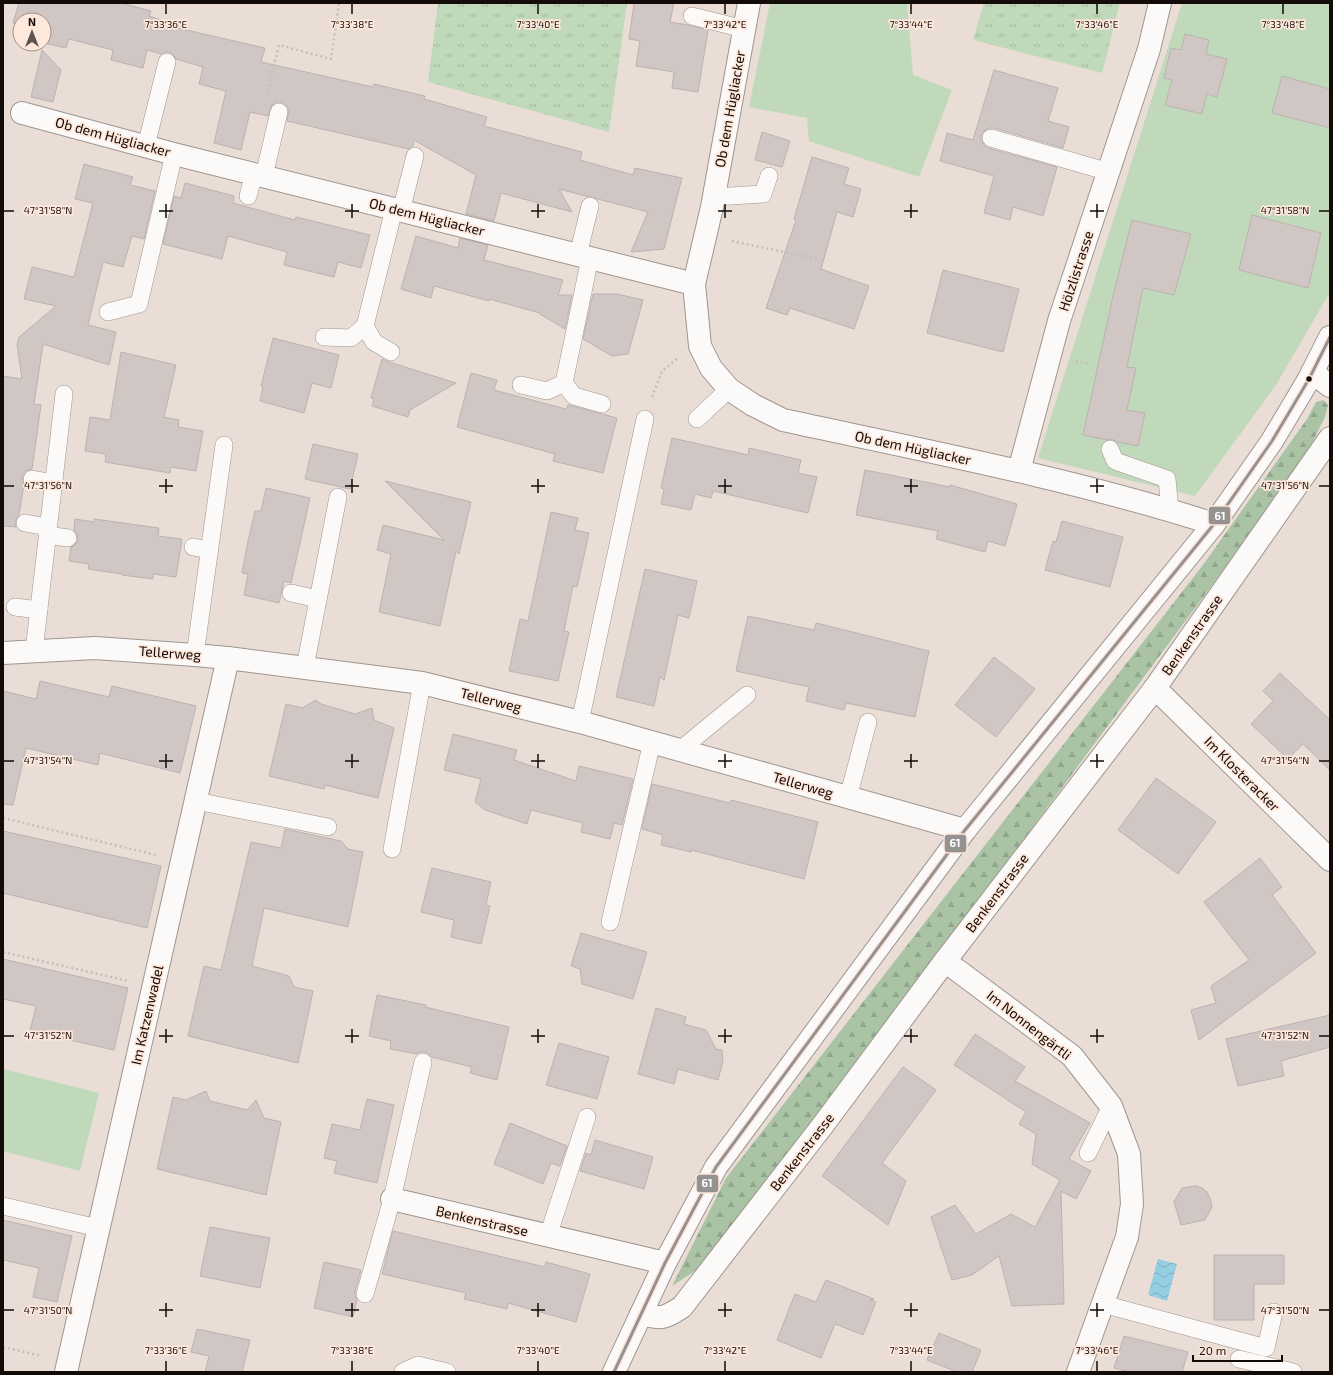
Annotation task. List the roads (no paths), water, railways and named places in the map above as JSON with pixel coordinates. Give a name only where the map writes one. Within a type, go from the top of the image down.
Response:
[{"type":"street","name":"Ob dem Hügliacker","points":[[748,3],[714,197],[694,284],[700,346],[711,368],[729,389],[753,405],[783,420],[1019,472],[1170,510],[1214,524]]},
{"type":"street","name":"Hölzlistrasse","points":[[1019,472],[1059,320],[1149,49],[1160,3]]},
{"type":"street","name":"Ob dem Hügliacker","points":[[22,113],[174,154],[694,284]]},
{"type":"street","points":[[614,1372],[665,1263],[716,1167],[965,830],[1214,524],[1272,441],[1309,379],[1330,337]]},
{"type":"street","points":[[1312,372],[1330,386]]},
{"type":"street","name":"Benkenstrasse","points":[[641,1314],[657,1318],[667,1317],[682,1307],[823,1125],[945,961],[1155,688],[1330,438]]},
{"type":"street","name":"Tellerweg","points":[[3,653],[95,648],[195,655],[304,667],[422,683],[580,722],[965,830]]},
{"type":"street","name":"Im Katzenwadel","points":[[67,1367],[228,658]]},
{"type":"street","name":"Im Klosteracker","points":[[1155,688],[1330,860]]},
{"type":"street","name":"Im Nonnengärtli","points":[[945,961],[1072,1056],[1111,1106],[1129,1154],[1132,1204],[1127,1238],[1078,1372]]},
{"type":"street","name":"Benkenstrasse","points":[[392,1199],[665,1263]]},
{"type":"lane","points":[[692,16],[744,29]]},
{"type":"lane","points":[[146,146],[167,62]]},
{"type":"lane","points":[[248,196],[259,175],[279,112]]},
{"type":"lane","points":[[990,138],[1108,172]]},
{"type":"lane","points":[[108,312],[139,304],[174,154]]},
{"type":"lane","points":[[324,337],[351,338],[364,326],[398,210],[416,156]]},
{"type":"lane","points":[[714,197],[763,194],[769,176]]},
{"type":"lane","points":[[590,206],[584,256],[564,383],[574,396],[602,404]]},
{"type":"lane","points":[[364,326],[374,342],[391,352]]},
{"type":"lane","points":[[521,385],[548,391],[564,383]]},
{"type":"lane","points":[[697,419],[729,389]]},
{"type":"lane","points":[[34,651],[64,394]]},
{"type":"lane","points":[[580,722],[645,418]]},
{"type":"lane","points":[[195,655],[224,445]]},
{"type":"lane","points":[[1110,449],[1115,461],[1167,479],[1170,510]]},
{"type":"lane","points":[[32,479],[54,483]]},
{"type":"lane","points":[[304,667],[338,497]]},
{"type":"lane","points":[[25,523],[68,538]]},
{"type":"lane","points":[[193,547],[210,550]]},
{"type":"lane","points":[[291,593],[318,599]]},
{"type":"lane","points":[[15,607],[39,610]]},
{"type":"lane","points":[[392,848],[422,683]]},
{"type":"lane","points":[[680,750],[747,695]]},
{"type":"lane","points":[[848,798],[868,722]]},
{"type":"lane","points":[[610,922],[652,742]]},
{"type":"lane","points":[[196,801],[328,827]]},
{"type":"lane","points":[[364,1294],[392,1199],[423,1062]]},
{"type":"lane","points":[[1088,1153],[1111,1106]]},
{"type":"lane","points":[[548,1236],[587,1117]]},
{"type":"lane","points":[[3,1206],[98,1228]]},
{"type":"lane","points":[[1103,1304],[1266,1348],[1274,1312]]},
{"type":"lane","points":[[1239,1359],[1293,1372]]},
{"type":"lane","points":[[403,1372],[418,1365],[447,1372]]},
{"type":"water","points":[[1158,1259],[1177,1264],[1167,1301],[1148,1295]]}]
